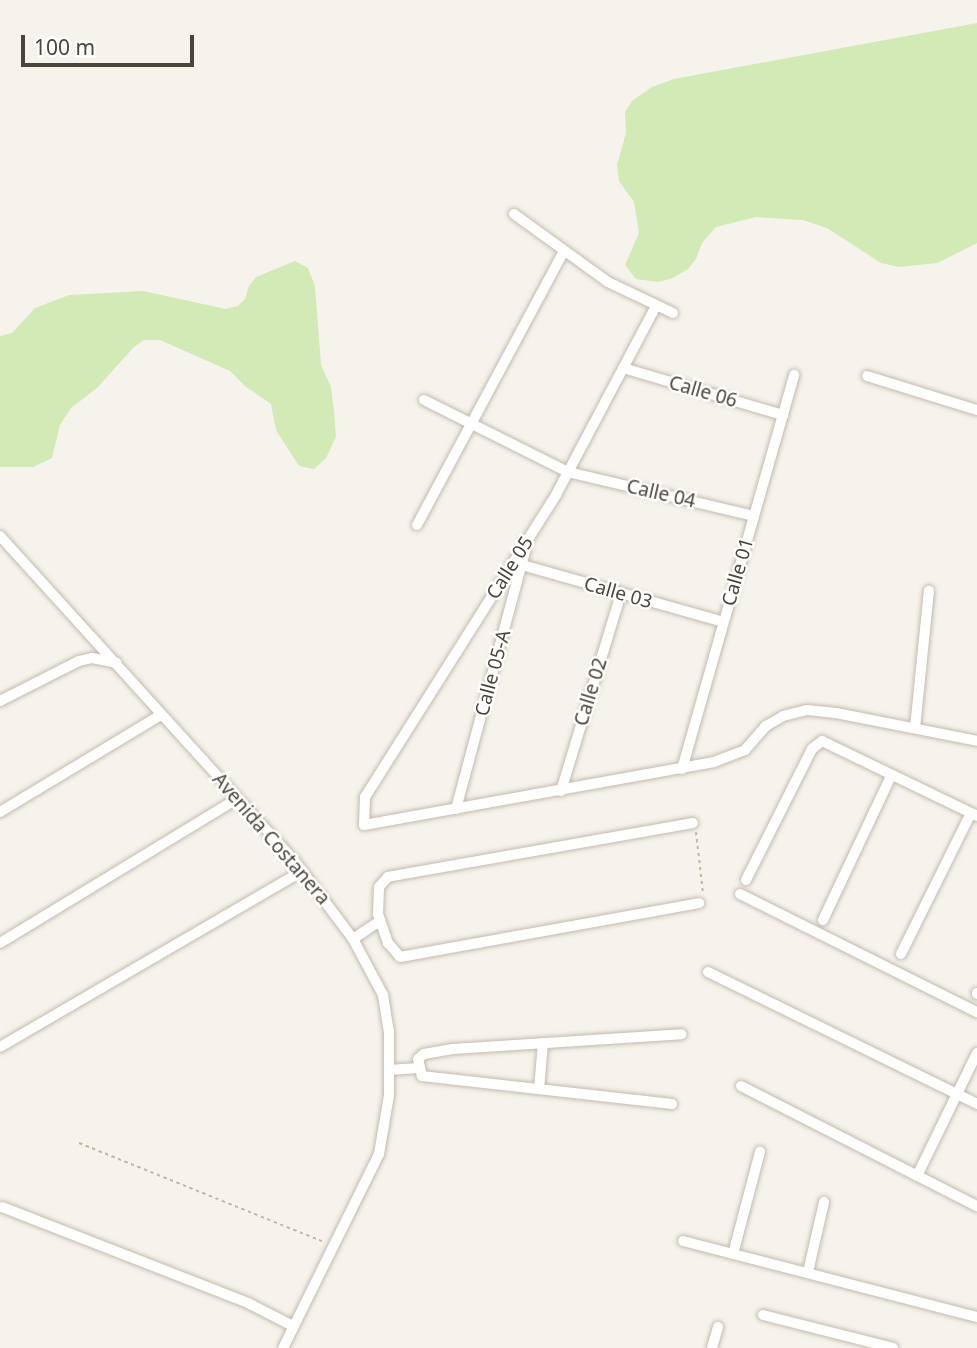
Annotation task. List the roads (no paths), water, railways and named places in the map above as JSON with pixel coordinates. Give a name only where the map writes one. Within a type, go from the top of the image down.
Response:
[{"type":"street","points":[[514,214],[608,282],[673,313]]},
{"type":"street","points":[[416,525],[564,251]]},
{"type":"street","name":"Calle 05","points":[[456,809],[364,825],[365,797],[517,564],[529,537],[568,472],[656,306]]},
{"type":"street","name":"Calle 06","points":[[623,368],[783,415]]},
{"type":"street","name":"Calle 01","points":[[682,769],[794,375]]},
{"type":"street","points":[[867,376],[977,410]]},
{"type":"street","name":"Calle 04","points":[[424,400],[568,472],[754,516]]},
{"type":"street","name":"Avenida Costanera","points":[[0,536],[303,871],[353,939],[383,995],[389,1031],[389,1070],[387,1118],[379,1154],[283,1348]]},
{"type":"street","name":"Calle 03","points":[[517,564],[723,622]]},
{"type":"street","name":"Calle 05-A","points":[[456,809],[517,564]]},
{"type":"street","points":[[915,729],[929,591]]},
{"type":"street","name":"Calle 02","points":[[561,791],[621,593]]},
{"type":"street","points":[[0,701],[79,661],[92,658],[117,663]]},
{"type":"street","points":[[456,809],[682,769],[736,755],[774,721],[807,710],[836,713],[977,741]]},
{"type":"street","points":[[0,812],[161,715]]},
{"type":"street","points":[[746,880],[817,743],[827,742],[974,814],[901,954]]},
{"type":"street","points":[[823,920],[892,774]]},
{"type":"street","points":[[0,943],[237,799]]},
{"type":"street","points":[[693,823],[388,877],[379,887],[380,921],[388,943],[400,957],[699,903]]},
{"type":"street","points":[[0,1047],[303,871]]},
{"type":"street","points":[[740,894],[977,1012]]},
{"type":"street","points":[[353,939],[380,921]]},
{"type":"street","points":[[709,972],[977,1104]]},
{"type":"street","points":[[672,1104],[422,1076],[418,1068],[420,1056],[433,1052],[682,1034]]},
{"type":"street","points":[[539,1089],[542,1043]]},
{"type":"street","points":[[917,1176],[977,1053]]},
{"type":"street","points":[[389,1070],[418,1068]]},
{"type":"street","points":[[741,1086],[977,1206]]},
{"type":"street","points":[[733,1254],[760,1152]]},
{"type":"street","points":[[808,1272],[824,1202]]},
{"type":"street","points":[[2,1207],[248,1303],[293,1326]]},
{"type":"street","points":[[683,1241],[977,1317]]},
{"type":"street","points":[[762,1315],[893,1348]]},
{"type":"street","points":[[712,1348],[718,1327]]}]
